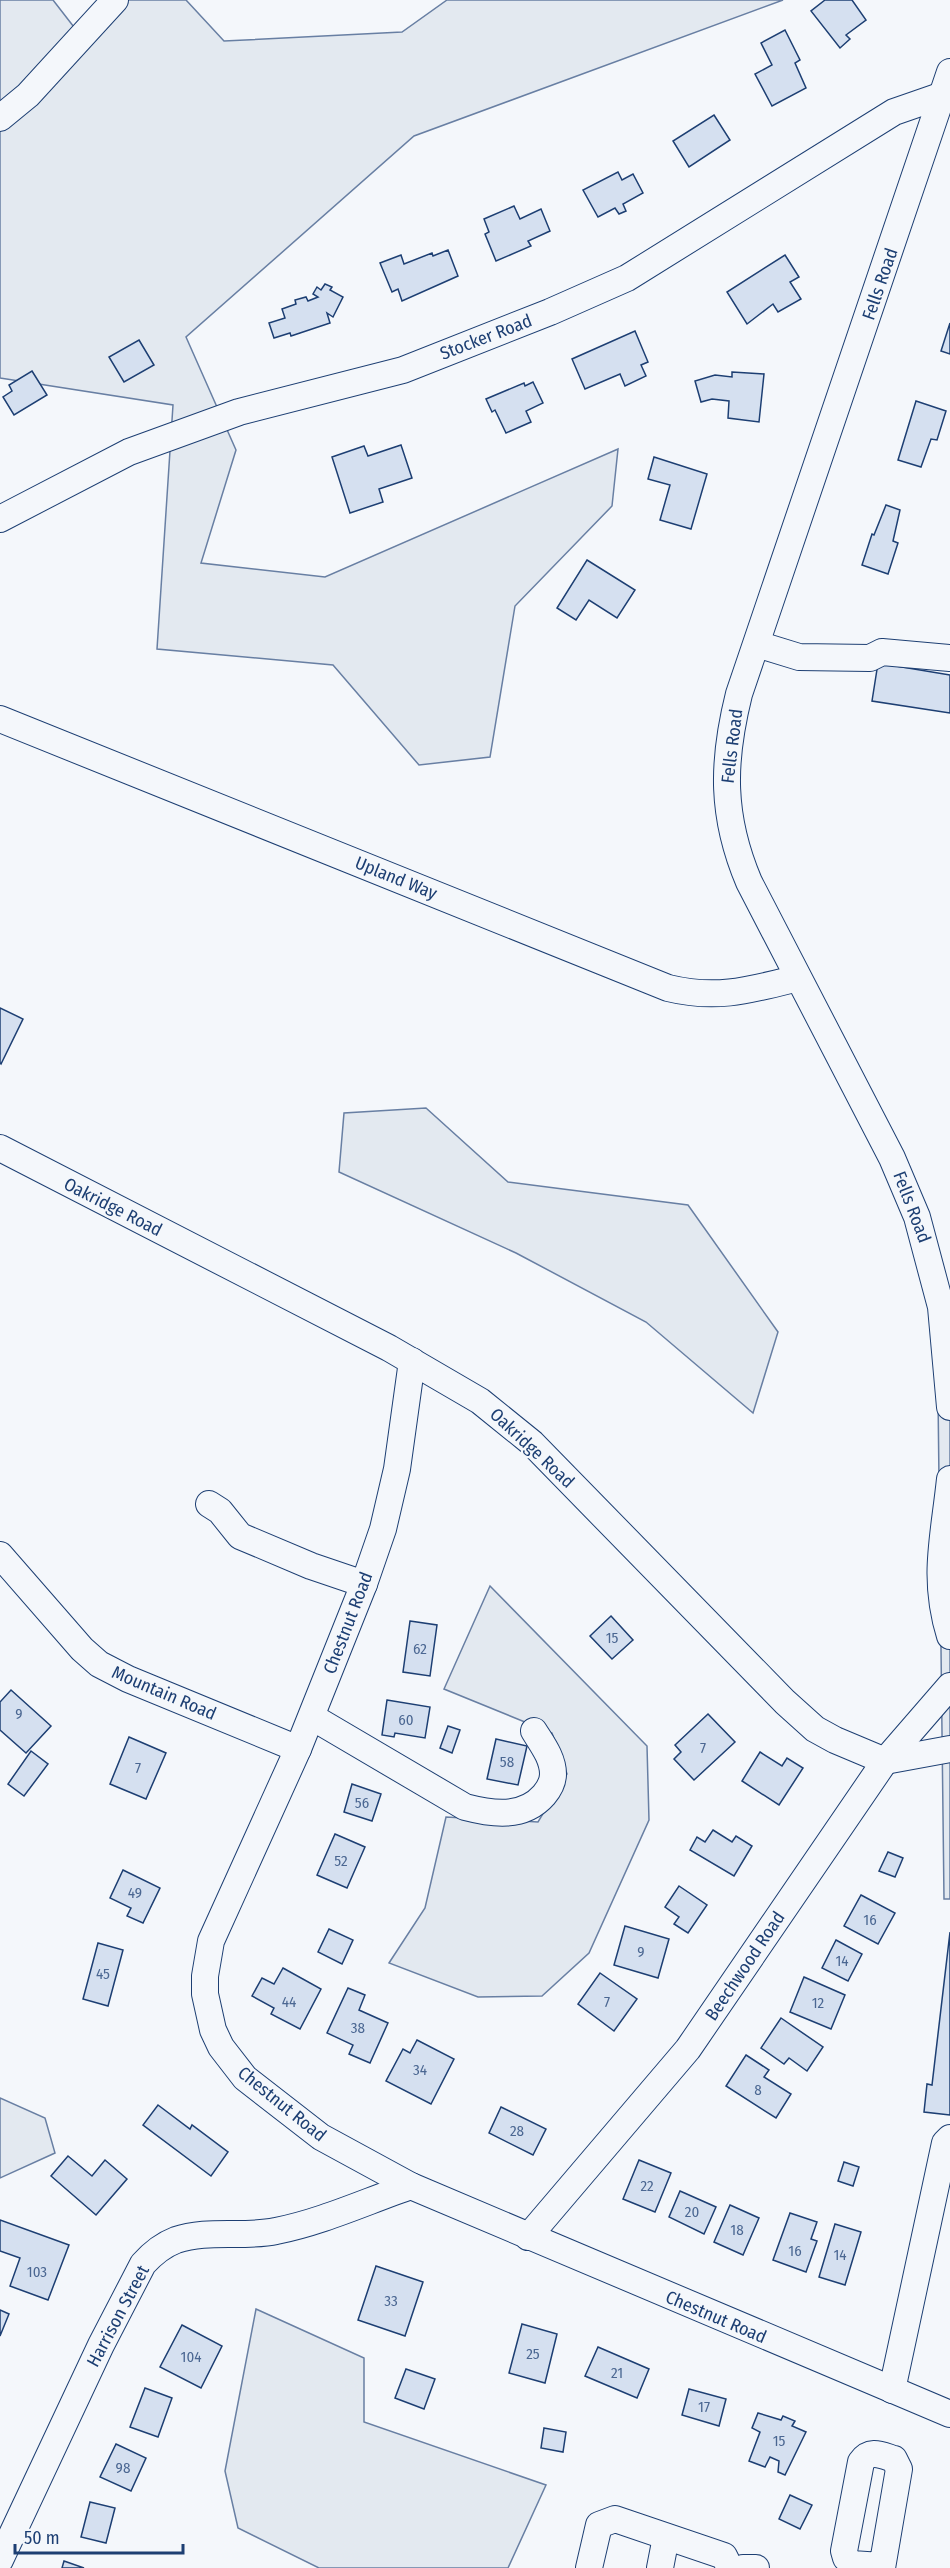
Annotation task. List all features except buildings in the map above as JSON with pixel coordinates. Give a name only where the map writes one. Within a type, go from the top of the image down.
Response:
[{"type":"street","points":[[0,118],[28,95],[115,0]]},
{"type":"street","name":"Stocker Road","points":[[0,519],[129,452],[239,412],[403,369],[550,312],[627,278],[894,112],[947,83]]},
{"type":"street","name":"Fells Road","points":[[947,83],[739,694],[729,739],[726,788],[728,813],[735,845],[749,882],[892,1158],[917,1216],[941,1307],[950,1407]]},
{"type":"street","points":[[757,644],[799,657],[870,658],[882,652],[950,658]]},
{"type":"street","name":"Upland Way","points":[[0,718],[668,988],[688,993],[720,995],[798,978]]},
{"type":"street","name":"Oakridge Road","points":[[0,1148],[412,1361],[480,1401],[532,1443],[799,1716],[835,1740],[885,1761]]},
{"type":"street","name":"Chestnut Road","points":[[412,1361],[397,1469],[383,1529],[364,1584],[312,1717],[211,1941],[205,1976],[208,2011],[221,2047],[244,2078],[321,2138],[411,2186],[950,2414]]},
{"type":"street","points":[[950,1479],[941,1535],[939,1565],[941,1595],[950,1636]]},
{"type":"street","points":[[209,1504],[220,1511],[240,1536],[311,1566],[364,1584]]},
{"type":"street","name":"Mountain Road","points":[[0,1555],[82,1649],[99,1664],[128,1679],[298,1749]]},
{"type":"street","name":"Beechwood Road","points":[[528,2237],[688,2049],[885,1761],[950,1686]]},
{"type":"street","points":[[312,1717],[465,1807],[488,1813],[510,1813],[525,1809],[539,1800],[550,1788],[553,1774],[547,1752],[534,1731]]},
{"type":"street","points":[[885,1761],[950,1749]]},
{"type":"street","points":[[892,2390],[945,2143],[950,2138]]},
{"type":"street","name":"Harrison Street","points":[[0,2560],[101,2345],[137,2276],[152,2255],[174,2241],[188,2237],[246,2235],[297,2226],[411,2186]]},
{"type":"street","points":[[589,2568],[600,2525],[615,2519],[724,2556],[730,2568]]},
{"type":"street","points":[[660,2568],[666,2536]]},
{"type":"street","points":[[743,2568],[756,2568]]},
{"type":"shaded area","points":[[0,0],[53,0],[84,40],[118,0],[186,0],[224,41],[402,32],[447,0],[783,0],[414,136],[186,337],[236,450],[201,563],[325,577],[618,449],[612,506],[515,606],[490,757],[419,765],[333,665],[157,649],[173,405],[0,378]]},
{"type":"shaded area","points":[[426,1108],[508,1182],[688,1205],[778,1332],[753,1413],[646,1322],[516,1253],[339,1172],[344,1113]]},
{"type":"shaded area","points":[[950,1303],[950,1899],[944,1899],[937,1313]]},
{"type":"shaded area","points":[[490,1586],[647,1746],[649,1820],[589,1953],[542,1996],[478,1997],[389,1963],[425,1908],[446,1817],[538,1822],[567,1774],[552,1733],[444,1689]]},
{"type":"shaded area","points":[[0,2098],[45,2118],[55,2153],[0,2178]]},
{"type":"shaded area","points":[[256,2309],[364,2358],[364,2422],[546,2485],[508,2568],[319,2568],[238,2528],[225,2471]]}]
